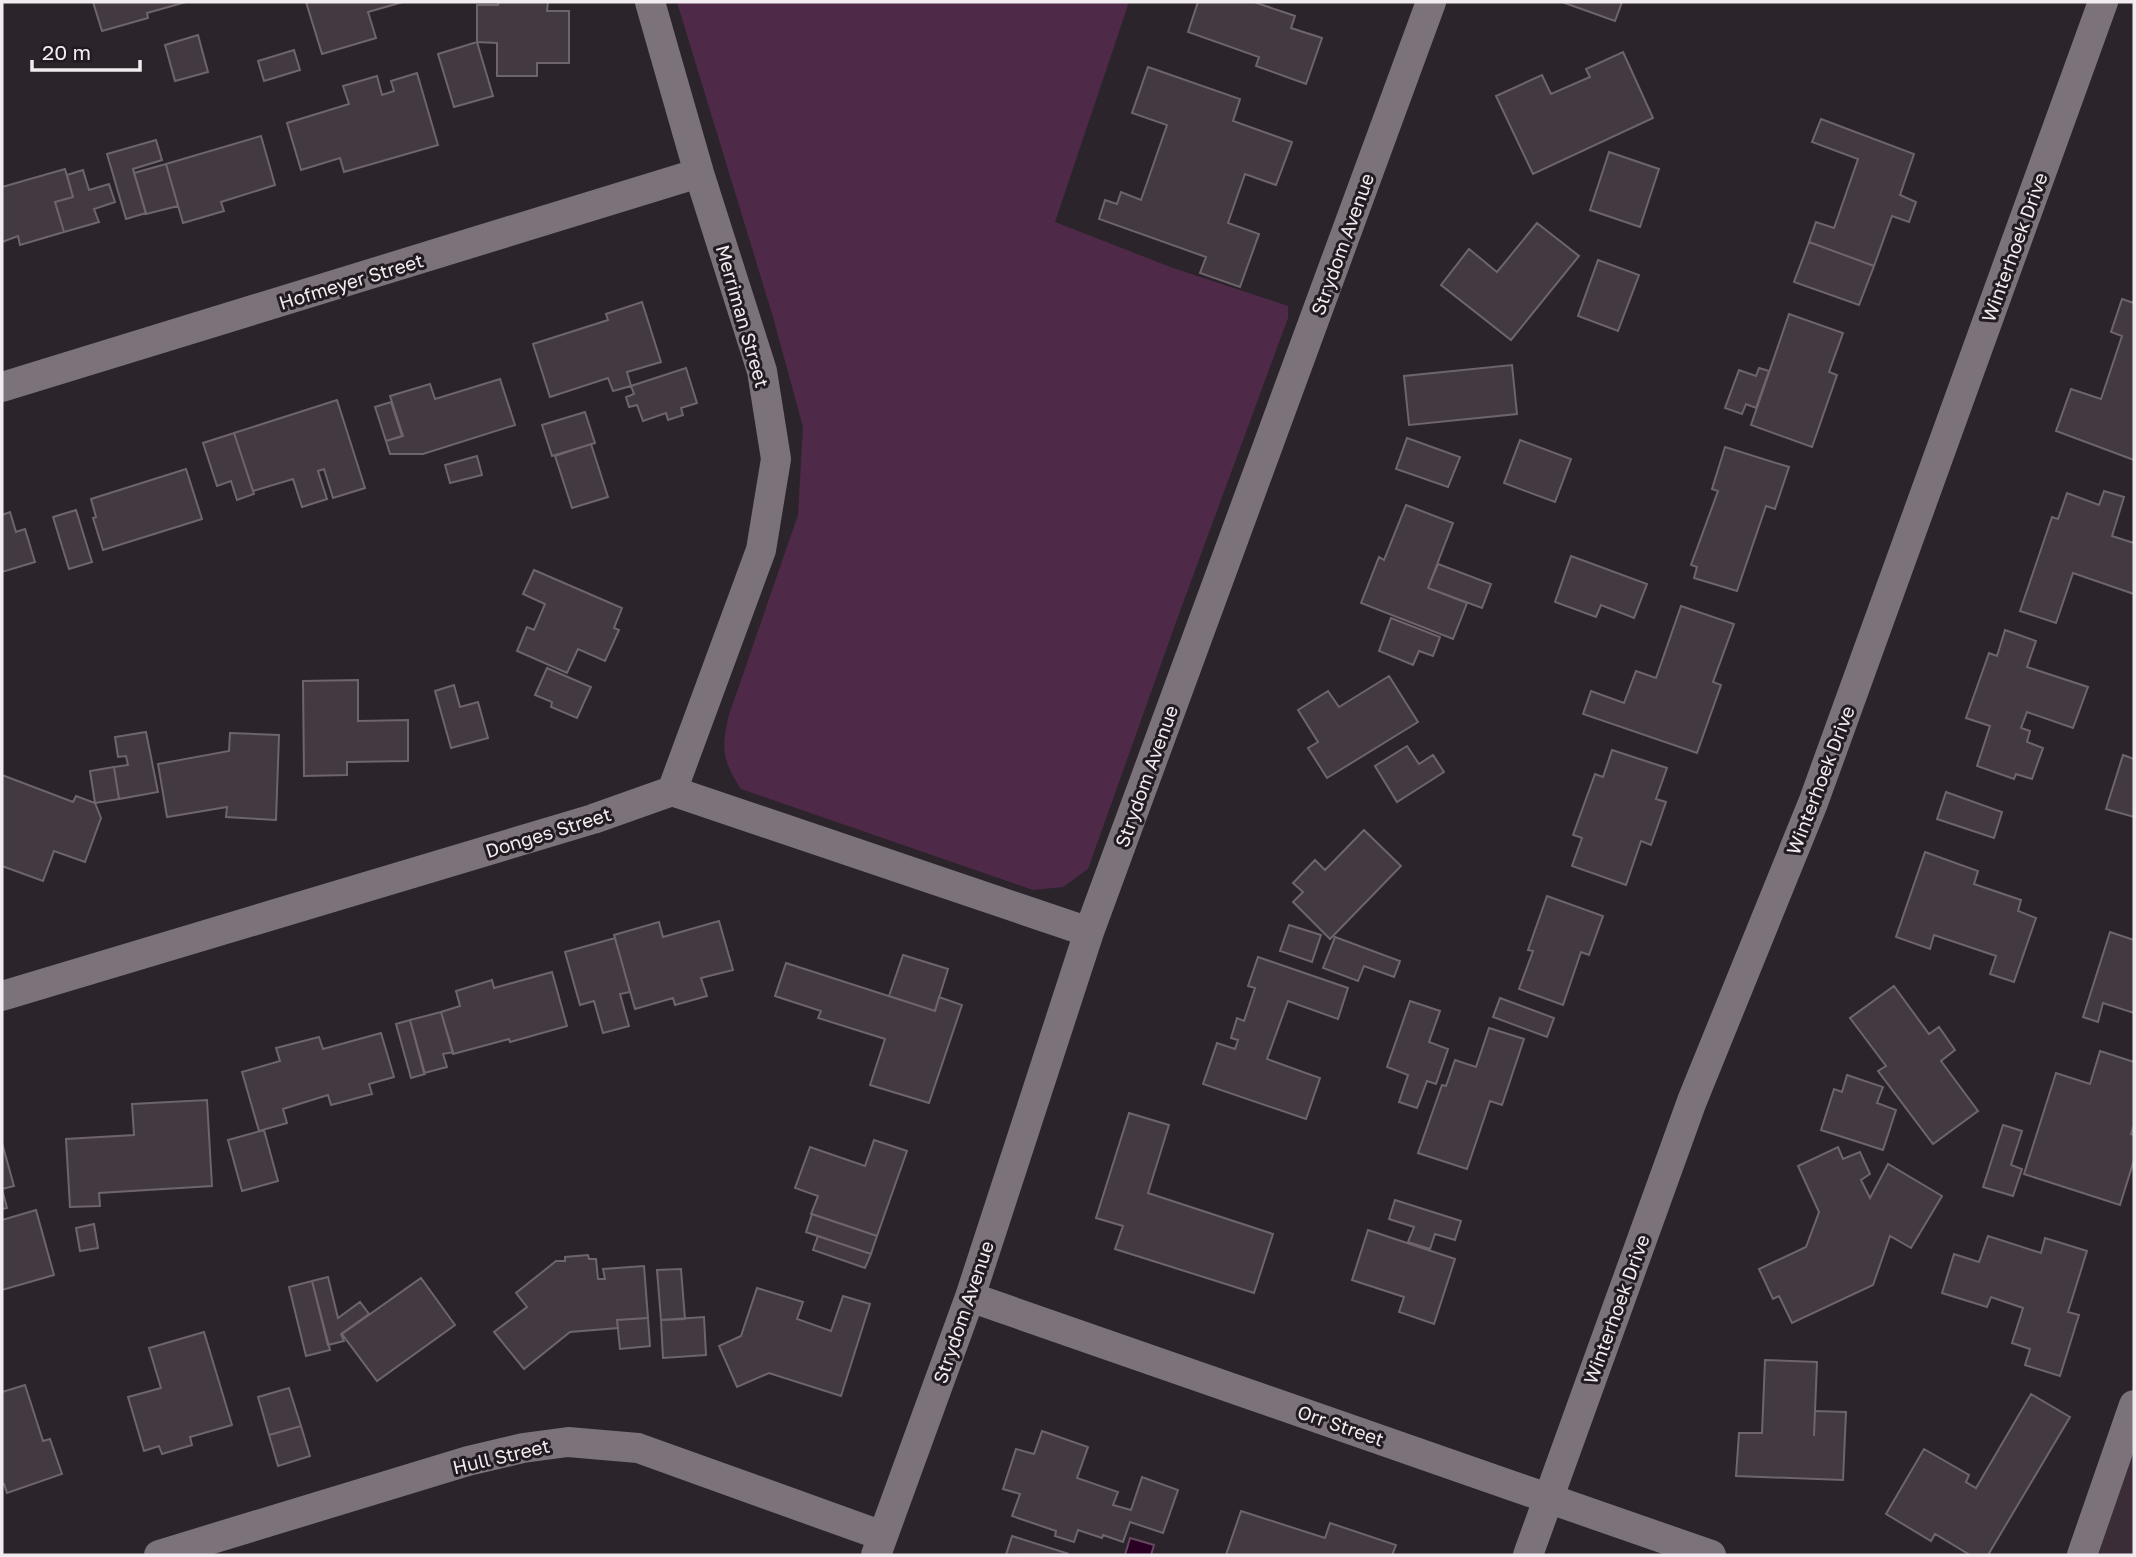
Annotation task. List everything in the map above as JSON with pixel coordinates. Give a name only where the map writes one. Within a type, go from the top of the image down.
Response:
[{"type":"street","name":"Merriman Street","points":[[650,2],[699,173],[762,371],[776,459],[761,550],[672,790]]},
{"type":"street","name":"Strydom Avenue","points":[[880,1545],[970,1297],[1089,932],[1431,2]]},
{"type":"street","name":"Winterhoek Drive","points":[[1528,1555],[1692,1101],[1813,803],[2103,2]]},
{"type":"street","name":"Hofmeyer Street","points":[[2,387],[699,173]]},
{"type":"street","points":[[672,790],[1089,932]]},
{"type":"street","name":"Donges Street","points":[[2,996],[593,819],[672,790]]},
{"type":"street","name":"Orr Street","points":[[970,1297],[1711,1555]]},
{"type":"street","points":[[2082,1555],[2134,1405]]},
{"type":"street","name":"Hull Street","points":[[159,1555],[468,1461],[523,1448],[568,1442],[638,1448],[880,1545]]},
{"type":"shaded area","points":[[677,2],[1129,2],[1055,222],[1173,268],[1288,306],[1288,318],[1088,869],[1063,887],[1033,890],[741,789],[730,770],[724,745],[729,715],[798,515],[803,427],[773,317]]},
{"type":"shaded area","points":[[2134,1437],[2134,1555],[2093,1555]]},
{"type":"shaded area","points":[[1130,1538],[1154,1545],[1151,1555],[1125,1555]]},
{"type":"building","points":[[93,2],[186,2],[147,13],[148,18],[102,31]]},
{"type":"building","points":[[306,2],[403,2],[368,12],[376,38],[322,54]]},
{"type":"building","points":[[498,2],[548,2],[547,11],[569,11],[569,63],[537,63],[537,76],[497,76],[497,43],[477,42],[477,5],[498,5]]},
{"type":"building","points":[[1198,2],[1254,2],[1295,16],[1291,28],[1322,38],[1306,84],[1256,66],[1259,57],[1188,32]]},
{"type":"building","points":[[1562,2],[1622,2],[1615,21]]},
{"type":"building","points":[[198,35],[208,72],[175,81],[165,45]]},
{"type":"building","points":[[477,42],[493,96],[454,107],[438,54]]},
{"type":"building","points":[[294,50],[300,70],[264,81],[258,61]]},
{"type":"building","points":[[1623,52],[1653,118],[1533,174],[1496,96],[1542,75],[1551,94],[1590,77],[1586,69]]},
{"type":"building","points":[[1148,67],[1240,99],[1233,121],[1292,142],[1276,185],[1245,174],[1228,223],[1259,234],[1240,287],[1200,273],[1206,257],[1099,219],[1105,200],[1117,204],[1121,192],[1141,200],[1167,125],[1132,113]]},
{"type":"building","points":[[417,73],[438,145],[344,172],[340,158],[301,170],[287,123],[349,104],[343,86],[377,76],[382,95],[394,91],[391,81]]},
{"type":"building","points":[[1821,119],[1914,154],[1900,195],[1916,202],[1909,222],[1892,216],[1874,266],[1809,242],[1816,222],[1834,228],[1858,159],[1812,142]]},
{"type":"building","points":[[261,136],[275,185],[221,202],[224,211],[183,223],[166,164]]},
{"type":"building","points":[[156,140],[162,160],[133,169],[146,213],[126,219],[107,154]]},
{"type":"building","points":[[1609,152],[1659,169],[1640,227],[1590,210]]},
{"type":"building","points":[[166,164],[178,206],[146,214],[134,173]]},
{"type":"building","points":[[65,169],[73,197],[55,202],[64,232],[20,245],[18,236],[2,242],[2,187]]},
{"type":"building","points":[[83,170],[89,190],[109,184],[115,202],[94,209],[99,222],[64,232],[55,202],[73,197],[67,175]]},
{"type":"building","points":[[1537,223],[1579,256],[1511,340],[1441,285],[1469,249],[1497,272]]},
{"type":"building","points":[[1809,242],[1874,266],[1859,305],[1794,282]]},
{"type":"building","points":[[1598,260],[1639,275],[1618,331],[1578,316]]},
{"type":"building","points":[[2122,299],[2134,303],[2134,460],[2056,431],[2071,389],[2101,399],[2122,336],[2111,332]]},
{"type":"building","points":[[642,302],[661,362],[627,372],[631,386],[613,391],[608,378],[550,397],[533,344],[608,320],[606,314]]},
{"type":"building","points":[[1789,314],[1843,333],[1829,372],[1837,375],[1812,447],[1751,425]]},
{"type":"building","points":[[1512,365],[1517,414],[1409,425],[1404,376]]},
{"type":"building","points":[[686,368],[697,403],[681,408],[683,415],[668,420],[666,413],[643,421],[637,405],[629,407],[626,397],[634,394],[631,386]]},
{"type":"building","points":[[1759,368],[1769,371],[1756,408],[1746,404],[1742,414],[1725,408],[1739,370],[1756,376]]},
{"type":"building","points":[[500,379],[515,425],[423,454],[390,454],[386,441],[403,436],[390,396],[430,384],[435,399]]},
{"type":"building","points":[[337,400],[365,488],[333,498],[324,469],[318,471],[327,499],[302,507],[293,479],[253,491],[234,433]]},
{"type":"building","points":[[391,402],[402,436],[386,441],[375,407]]},
{"type":"building","points":[[585,412],[595,443],[552,456],[542,425]]},
{"type":"building","points":[[234,433],[254,494],[237,500],[231,481],[217,486],[203,443]]},
{"type":"building","points":[[1407,438],[1460,457],[1448,487],[1396,469]]},
{"type":"building","points":[[1520,440],[1571,459],[1555,502],[1504,483]]},
{"type":"building","points":[[591,444],[608,497],[572,508],[555,456]]},
{"type":"building","points":[[1725,447],[1789,467],[1775,509],[1766,506],[1737,591],[1694,578],[1697,567],[1691,565],[1718,491],[1712,489]]},
{"type":"building","points":[[477,456],[482,475],[450,483],[445,465]]},
{"type":"building","points":[[186,469],[202,519],[103,550],[93,518],[96,517],[91,499]]},
{"type":"building","points":[[2104,491],[2124,497],[2112,536],[2134,543],[2134,594],[2073,573],[2056,623],[2020,611],[2052,517],[2058,519],[2067,493],[2099,505]]},
{"type":"building","points":[[1406,505],[1453,523],[1428,588],[1467,603],[1453,639],[1361,603],[1379,557],[1384,560]]},
{"type":"building","points":[[76,510],[92,562],[69,569],[53,517]]},
{"type":"building","points":[[10,512],[16,532],[25,529],[35,562],[2,572],[2,515]]},
{"type":"building","points":[[1571,556],[1647,584],[1634,618],[1601,605],[1596,617],[1555,602]]},
{"type":"building","points":[[1438,564],[1491,584],[1482,608],[1428,588]]},
{"type":"building","points":[[534,570],[622,608],[614,628],[619,630],[605,661],[578,649],[567,673],[517,651],[527,627],[534,630],[545,604],[523,594]]},
{"type":"building","points":[[1681,606],[1734,624],[1713,682],[1721,685],[1697,753],[1583,714],[1591,691],[1624,703],[1636,671],[1656,678]]},
{"type":"building","points":[[1391,618],[1440,637],[1433,656],[1419,651],[1413,665],[1379,651]]},
{"type":"building","points":[[2005,630],[2036,641],[2027,667],[2088,687],[2073,728],[2027,712],[2021,728],[2030,731],[2027,742],[2043,748],[2032,779],[2016,774],[2014,779],[1977,766],[1990,726],[1966,718],[1989,653],[1997,656]]},
{"type":"building","points":[[547,668],[591,687],[577,718],[551,707],[552,702],[535,695]]},
{"type":"building","points":[[1389,676],[1418,722],[1327,778],[1308,748],[1318,742],[1298,710],[1328,691],[1339,707]]},
{"type":"building","points":[[358,680],[358,721],[408,720],[408,761],[347,762],[347,775],[304,776],[303,681]]},
{"type":"building","points":[[454,685],[460,707],[478,702],[488,738],[451,748],[435,691]]},
{"type":"building","points":[[146,732],[158,792],[119,799],[114,767],[128,765],[126,756],[118,757],[115,737]]},
{"type":"building","points":[[230,733],[279,735],[276,820],[226,817],[227,807],[167,817],[158,764],[229,751]]},
{"type":"building","points":[[1407,746],[1419,764],[1433,755],[1444,772],[1397,802],[1375,766]]},
{"type":"building","points":[[1612,750],[1667,768],[1656,799],[1666,802],[1651,845],[1641,841],[1626,885],[1572,866],[1582,838],[1573,835],[1595,774],[1603,777]]},
{"type":"building","points":[[2123,755],[2134,759],[2134,817],[2106,809]]},
{"type":"building","points":[[114,767],[119,799],[95,803],[90,771]]},
{"type":"building","points":[[2,775],[73,802],[76,796],[95,803],[101,818],[85,862],[54,851],[43,881],[2,866]]},
{"type":"building","points":[[1946,792],[2002,812],[1994,838],[1937,819]]},
{"type":"building","points":[[1364,830],[1401,866],[1330,939],[1293,902],[1303,892],[1293,883],[1315,860],[1325,870]]},
{"type":"building","points":[[1925,852],[1978,871],[1974,884],[2021,900],[2018,911],[2036,918],[2014,982],[1990,974],[1996,956],[1934,935],[1930,949],[1896,937]]},
{"type":"building","points":[[1547,896],[1603,916],[1589,955],[1581,952],[1563,1005],[1519,989],[1533,951],[1528,950]]},
{"type":"building","points":[[719,921],[733,970],[701,978],[707,996],[675,1005],[673,998],[635,1009],[614,935],[659,922],[663,937]]},
{"type":"building","points":[[1289,925],[1321,935],[1312,962],[1280,951]]},
{"type":"building","points":[[2110,932],[2134,940],[2134,1013],[2103,1003],[2098,1022],[2083,1017]]},
{"type":"building","points":[[1335,937],[1400,961],[1394,977],[1364,966],[1358,981],[1323,968]]},
{"type":"building","points":[[615,938],[630,992],[620,994],[629,1026],[603,1033],[594,1001],[580,1005],[565,952]]},
{"type":"building","points":[[903,955],[948,969],[935,1011],[889,996]]},
{"type":"building","points":[[1258,957],[1348,988],[1338,1019],[1288,1001],[1267,1059],[1320,1078],[1306,1119],[1203,1084],[1217,1043],[1235,1049],[1238,1040],[1231,1038],[1237,1018],[1244,1021],[1255,988],[1248,986]]},
{"type":"building","points":[[786,963],[935,1011],[939,997],[962,1005],[929,1103],[870,1085],[885,1039],[818,1018],[821,1011],[775,996]]},
{"type":"building","points":[[552,972],[567,1026],[453,1054],[441,1012],[460,1006],[456,991],[492,980],[494,988]]},
{"type":"building","points":[[1894,986],[1929,1034],[1939,1027],[1955,1050],[1941,1061],[1978,1111],[1933,1144],[1878,1071],[1886,1066],[1850,1018]]},
{"type":"building","points":[[1500,998],[1554,1018],[1547,1037],[1493,1017]]},
{"type":"building","points":[[1410,1001],[1440,1011],[1429,1042],[1448,1049],[1436,1084],[1427,1081],[1417,1108],[1399,1102],[1408,1075],[1387,1067]]},
{"type":"building","points":[[441,1012],[453,1052],[443,1054],[447,1067],[424,1073],[410,1020]]},
{"type":"building","points":[[410,1020],[425,1074],[411,1078],[396,1024]]},
{"type":"building","points":[[1489,1028],[1524,1039],[1502,1105],[1490,1101],[1467,1169],[1418,1153],[1442,1085],[1446,1086],[1455,1060],[1476,1067]]},
{"type":"building","points":[[381,1033],[394,1077],[369,1084],[372,1094],[331,1105],[328,1095],[283,1109],[287,1123],[259,1131],[242,1072],[280,1061],[276,1048],[319,1037],[323,1049]]},
{"type":"building","points":[[2100,1051],[2134,1062],[2134,1125],[2131,1134],[2134,1135],[2134,1160],[2120,1205],[2024,1174],[2056,1073],[2090,1084]]},
{"type":"building","points":[[1847,1075],[1883,1087],[1877,1103],[1896,1110],[1883,1150],[1821,1130],[1834,1089],[1842,1092]]},
{"type":"building","points":[[207,1100],[212,1186],[99,1193],[100,1206],[70,1207],[66,1139],[134,1135],[132,1104]]},
{"type":"building","points":[[1129,1113],[1169,1125],[1148,1193],[1273,1234],[1254,1293],[1115,1249],[1123,1226],[1096,1218]]},
{"type":"building","points":[[2003,1125],[2022,1131],[2011,1165],[2022,1169],[2013,1196],[1983,1187]]},
{"type":"building","points":[[264,1130],[278,1181],[242,1191],[228,1140]]},
{"type":"building","points":[[874,1140],[907,1151],[877,1236],[811,1214],[818,1196],[795,1188],[810,1147],[865,1166]]},
{"type":"building","points":[[2,1143],[14,1186],[2,1189]]},
{"type":"building","points":[[1838,1147],[1843,1159],[1860,1152],[1870,1174],[1861,1180],[1870,1198],[1888,1164],[1942,1196],[1911,1248],[1890,1236],[1873,1285],[1792,1323],[1779,1296],[1773,1299],[1759,1269],[1806,1247],[1819,1212],[1798,1166]]},
{"type":"building","points":[[2,1189],[7,1208],[2,1209]]},
{"type":"building","points":[[1395,1200],[1461,1221],[1455,1240],[1435,1234],[1430,1249],[1408,1242],[1414,1227],[1389,1219]]},
{"type":"building","points":[[36,1210],[54,1275],[2,1290],[2,1220]]},
{"type":"building","points":[[812,1214],[877,1236],[871,1254],[806,1232]]},
{"type":"building","points":[[94,1224],[98,1248],[80,1251],[76,1228]]},
{"type":"building","points":[[1368,1230],[1455,1259],[1434,1324],[1399,1312],[1404,1297],[1352,1280]]},
{"type":"building","points":[[818,1236],[871,1254],[865,1268],[813,1250]]},
{"type":"building","points":[[1988,1236],[2041,1253],[2045,1238],[2087,1251],[2068,1312],[2079,1315],[2060,1376],[2025,1365],[2030,1349],[2012,1343],[2023,1308],[1991,1297],[1987,1307],[1942,1293],[1954,1254],[1979,1262]]},
{"type":"building","points":[[588,1255],[589,1259],[596,1259],[598,1279],[605,1279],[603,1269],[644,1266],[648,1318],[617,1320],[618,1328],[570,1332],[524,1369],[494,1332],[527,1307],[516,1293],[556,1261],[565,1261],[565,1257]]},
{"type":"building","points":[[681,1269],[685,1319],[661,1320],[657,1270]]},
{"type":"building","points":[[328,1277],[338,1318],[360,1302],[369,1314],[341,1334],[344,1341],[328,1345],[312,1281]]},
{"type":"building","points":[[421,1278],[455,1325],[377,1381],[342,1334]]},
{"type":"building","points":[[312,1281],[330,1350],[306,1356],[289,1287]]},
{"type":"building","points":[[757,1288],[803,1302],[797,1319],[831,1331],[843,1296],[870,1304],[841,1396],[769,1373],[737,1387],[719,1346],[741,1336]]},
{"type":"building","points":[[704,1317],[706,1355],[663,1358],[661,1320]]},
{"type":"building","points":[[648,1318],[650,1346],[620,1349],[617,1320]]},
{"type":"building","points":[[204,1332],[232,1425],[190,1437],[192,1445],[162,1454],[159,1446],[144,1451],[128,1397],[161,1388],[149,1348]]},
{"type":"building","points":[[1765,1360],[1817,1362],[1815,1411],[1846,1412],[1843,1480],[1736,1476],[1739,1433],[1762,1433]]},
{"type":"building","points":[[25,1385],[43,1441],[50,1439],[62,1474],[7,1493],[4,1484],[2,1485],[2,1392]]},
{"type":"building","points":[[289,1388],[301,1426],[269,1435],[258,1397]]},
{"type":"building","points":[[2031,1394],[2070,1417],[1988,1555],[1970,1555],[1935,1534],[1931,1541],[1886,1514],[1924,1449],[1969,1475],[1966,1482],[1976,1488]]},
{"type":"building","points":[[301,1426],[310,1456],[278,1466],[269,1435]]},
{"type":"building","points":[[1042,1431],[1088,1447],[1077,1478],[1118,1492],[1113,1505],[1131,1510],[1142,1477],[1178,1490],[1163,1533],[1130,1522],[1123,1542],[1078,1530],[1074,1542],[1055,1536],[1056,1531],[1012,1516],[1020,1494],[1003,1489],[1016,1449],[1034,1454]]},
{"type":"building","points":[[1241,1511],[1325,1538],[1330,1523],[1396,1545],[1392,1555],[1226,1555]]},
{"type":"building","points":[[1012,1536],[1069,1554],[1006,1555]]}]
